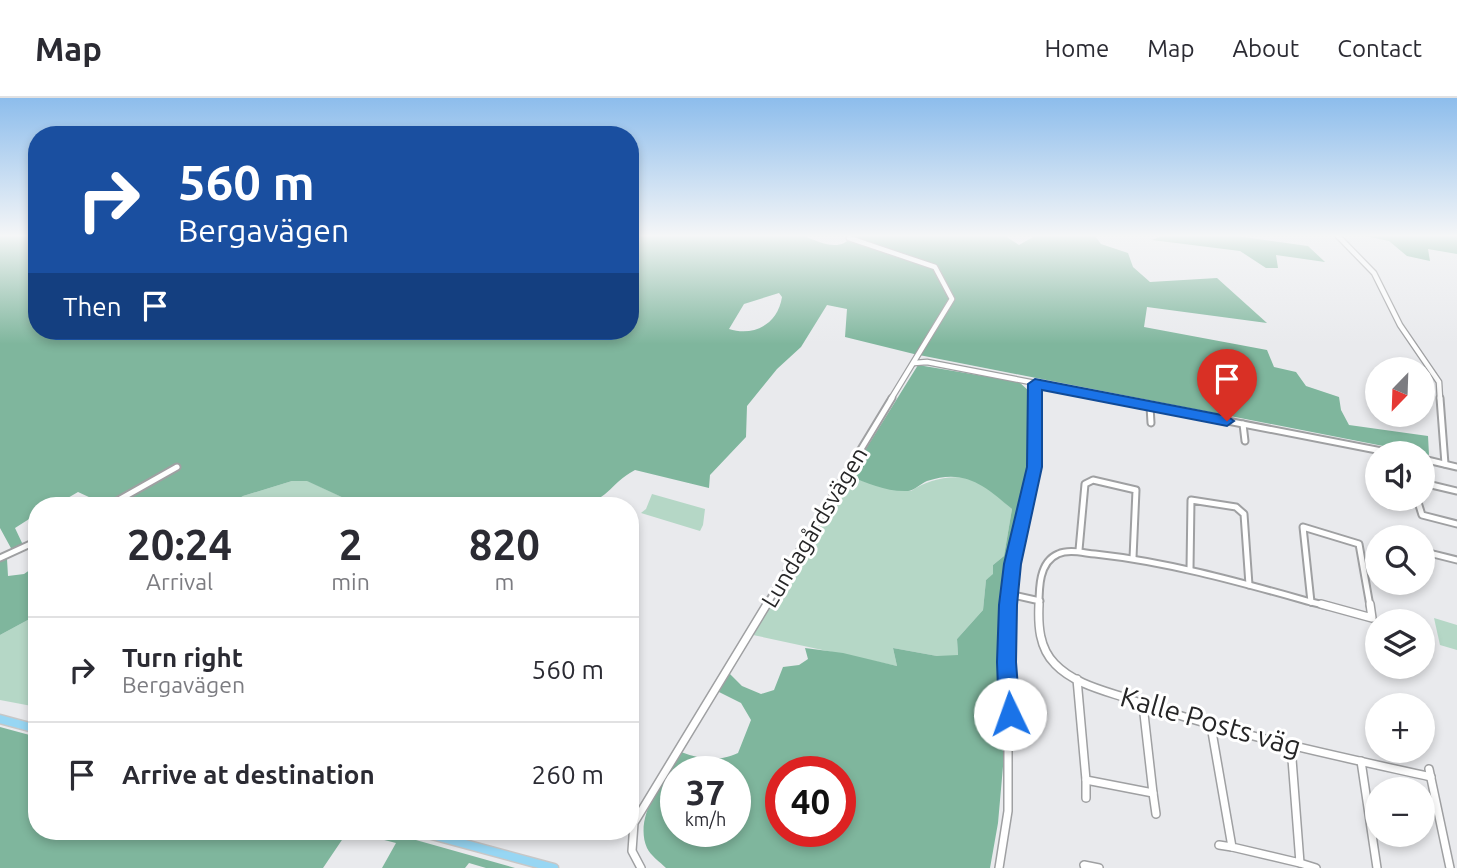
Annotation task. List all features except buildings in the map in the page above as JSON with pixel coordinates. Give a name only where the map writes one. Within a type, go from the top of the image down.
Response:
[{"type":"main road","points":[[0,719],[28,727]]},
{"type":"main road","points":[[450,840],[554,868]]},
{"type":"street","name":"Lundagårdsvägen","points":[[639,815],[952,299],[936,272]]},
{"type":"street","points":[[1373,272],[1400,325],[1439,382],[1445,464]]},
{"type":"street","points":[[914,363],[928,362],[1365,448]]},
{"type":"street","points":[[999,868],[1009,811],[1010,754],[1006,662],[1009,594],[1034,467],[1035,384]]},
{"type":"street","points":[[1150,406],[1151,423]]},
{"type":"street","points":[[1242,424],[1245,441]]},
{"type":"street","points":[[1435,462],[1457,467]]},
{"type":"street","points":[[124,497],[177,467]]},
{"type":"street","points":[[1084,474],[1089,480],[1128,486],[1136,490],[1133,558]]},
{"type":"street","points":[[1079,550],[1084,484],[1089,480]]},
{"type":"street","points":[[1435,486],[1457,491]]},
{"type":"street","points":[[1190,569],[1191,500],[1236,508],[1244,514],[1249,585]]},
{"type":"street","points":[[1421,511],[1422,515]]},
{"type":"street","points":[[1414,514],[1457,524]]},
{"type":"street","name":"Kalle Posts väg","points":[[1311,602],[1302,529],[1305,527],[1351,538],[1357,542],[1371,618],[1311,602],[1190,569],[1079,550],[1056,554],[1048,559],[1041,577],[1039,632],[1044,650],[1057,667],[1077,679],[1143,705],[1210,726],[1291,746],[1430,773],[1450,868]]},
{"type":"street","points":[[0,558],[28,545]]},
{"type":"street","points":[[1435,554],[1457,560]]},
{"type":"street","points":[[1009,594],[1040,601]]},
{"type":"street","points":[[1077,679],[1086,798]]},
{"type":"street","points":[[1143,705],[1156,814]]},
{"type":"street","points":[[1210,726],[1232,847]]},
{"type":"street","points":[[1291,746],[1300,863]]},
{"type":"street","points":[[1361,761],[1377,868]]},
{"type":"street","points":[[1086,780],[1153,793]]},
{"type":"street","name":"Lundagårdsvägen","points":[[633,840],[632,851],[641,868]]},
{"type":"street","points":[[1219,845],[1316,868]]},
{"type":"street","points":[[1084,868],[1084,865],[1099,868]]},
{"type":"green space","points":[[0,272],[28,272],[28,340],[639,340],[639,272],[1139,272],[1150,282],[1217,278],[1267,323],[1147,307],[1144,327],[1267,350],[1274,367],[1296,372],[1306,386],[1339,397],[1341,410],[1349,425],[1428,436],[1428,441],[1365,442],[914,354],[845,337],[847,309],[827,305],[801,347],[777,369],[747,406],[746,437],[710,475],[709,488],[635,470],[602,497],[342,497],[307,481],[292,481],[241,497],[89,497],[78,492],[69,497],[28,497],[28,520],[15,528],[23,545],[7,559],[8,576],[28,571],[28,620],[0,635],[0,558],[12,550],[0,528]],"holes":[[[779,293],[782,297],[776,315],[756,330],[729,329],[744,304]]]},
{"type":"green space","points":[[918,365],[1019,382],[1029,391],[1030,460],[1001,591],[1005,744],[998,823],[990,868],[666,868],[647,848],[644,836],[647,810],[660,785],[660,847],[751,847],[751,756],[729,756],[738,753],[751,720],[741,703],[717,691],[729,673],[742,686],[761,694],[774,690],[783,667],[799,665],[808,659],[805,648],[843,653],[897,666],[893,648],[937,656],[958,655],[957,639],[983,610],[986,580],[993,574],[993,565],[1004,556],[1012,509],[993,493],[963,478],[927,481],[911,490],[900,491],[849,476]]},
{"type":"green space","points":[[849,476],[911,491],[936,480],[963,478],[981,483],[1012,509],[1004,556],[993,565],[993,575],[986,580],[983,610],[957,639],[958,656],[937,656],[893,648],[897,666],[753,635]]},
{"type":"green space","points":[[292,481],[308,481],[342,497],[241,497]]},
{"type":"green space","points":[[652,494],[705,509],[700,531],[641,513],[646,509]]},
{"type":"green space","points":[[1435,618],[1457,625],[1457,650],[1440,645]]},
{"type":"green space","points":[[28,620],[28,705],[0,700],[0,635]]},
{"type":"green space","points":[[0,727],[28,735],[28,840],[342,840],[323,868],[0,868]]},
{"type":"green space","points":[[384,840],[416,840],[515,868],[486,868],[469,863],[465,868],[382,868],[396,843]]},
{"type":"route","points":[[1010,714],[1006,662],[1008,605],[1013,564],[1031,485],[1037,443],[1035,384],[1227,421]]}]
